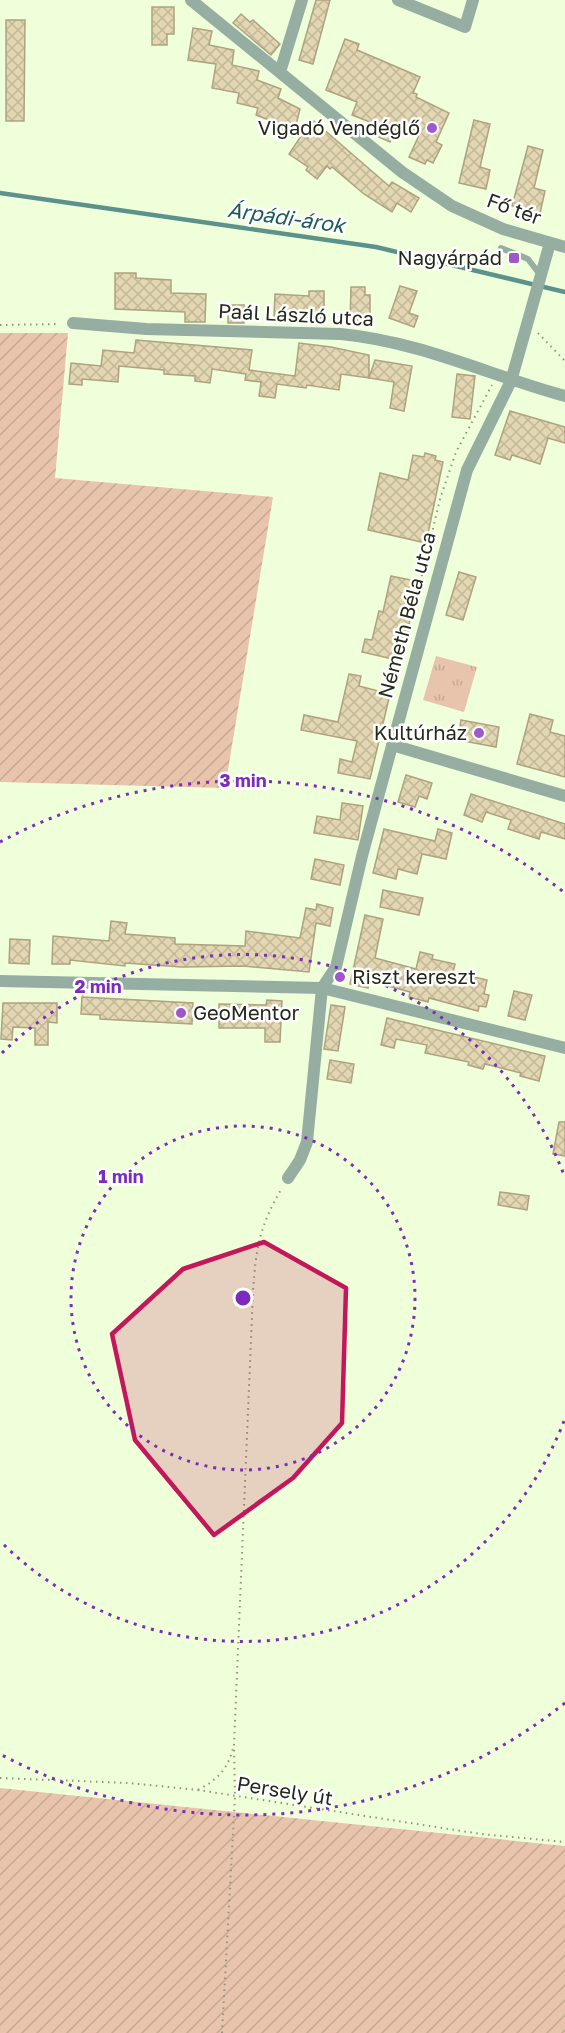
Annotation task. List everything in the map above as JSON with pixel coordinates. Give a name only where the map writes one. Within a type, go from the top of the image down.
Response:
[{"type":"street","name":"Fő tér","points":[[191,0],[402,172],[452,206],[503,229],[565,247]]},
{"type":"street","points":[[280,72],[302,0]]},
{"type":"street","points":[[398,0],[465,27],[473,0]]},
{"type":"street","name":"Németh Béla utca","points":[[288,1178],[300,1160],[307,1142],[322,988],[336,968],[392,745],[466,470],[511,381],[542,278],[550,243]]},
{"type":"street","name":"Paál László utca","points":[[73,323],[146,329],[372,337],[444,354],[511,381]]},
{"type":"street","points":[[511,381],[565,396]]},
{"type":"street","points":[[392,745],[565,796]]},
{"type":"street","points":[[0,981],[322,988],[565,1047]]},
{"type":"lane","points":[[501,248],[528,259],[542,278]]},
{"type":"path","points":[[530,317],[537,333],[565,362]]},
{"type":"path","points":[[0,325],[73,323]]},
{"type":"path","points":[[410,624],[440,499],[456,452],[497,375]]},
{"type":"path","points":[[222,2033],[235,1797],[234,1744],[256,1251],[262,1226],[288,1178]]},
{"type":"path","points":[[198,1790],[223,1772],[229,1763],[234,1744]]},
{"type":"path","name":"Persely út","points":[[0,1778],[129,1783],[198,1790],[481,1834],[565,1842]]},
{"type":"highlighted area","points":[[264,1242],[346,1288],[342,1423],[293,1478],[214,1535],[135,1440],[112,1334],[183,1269]]},
{"type":"green space","points":[[0,333],[68,333],[55,478],[273,497],[225,788],[0,782]]},
{"type":"green space","points":[[436,656],[477,667],[464,712],[423,700]]},
{"type":"green space","points":[[0,1788],[565,1846],[565,2033],[0,2033]]},
{"type":"building","points":[[316,0],[330,0],[313,64],[299,60]]},
{"type":"building","points":[[152,7],[174,7],[174,34],[167,34],[167,45],[152,45]]},
{"type":"building","points":[[241,14],[250,22],[253,20],[280,44],[271,55],[233,23]]},
{"type":"building","points":[[6,20],[25,20],[24,121],[6,121]]},
{"type":"building","points":[[193,28],[212,31],[209,45],[234,50],[232,65],[259,71],[257,80],[281,89],[278,98],[300,109],[293,137],[276,130],[279,124],[256,115],[258,108],[237,103],[239,93],[212,88],[216,64],[188,60]]},
{"type":"building","points":[[345,39],[359,44],[357,50],[420,77],[413,93],[417,94],[416,97],[449,113],[436,142],[442,145],[433,163],[427,160],[425,164],[409,157],[420,133],[399,123],[390,142],[379,137],[383,127],[352,115],[357,102],[326,90]]},
{"type":"building","points":[[474,120],[490,124],[480,167],[490,170],[486,189],[459,183]]},
{"type":"building","points":[[314,121],[389,186],[392,182],[419,198],[411,212],[397,203],[392,212],[364,194],[332,167],[330,169],[327,166],[317,179],[306,170],[308,167],[289,154],[301,136],[308,138]]},
{"type":"building","points":[[528,146],[543,150],[534,188],[545,191],[540,213],[512,206]]},
{"type":"building","points":[[115,273],[136,273],[136,278],[171,280],[171,293],[206,294],[205,322],[185,322],[185,312],[115,309]]},
{"type":"building","points":[[400,286],[417,291],[409,313],[418,316],[414,327],[389,318]]},
{"type":"building","points":[[351,287],[365,287],[365,295],[370,295],[370,320],[350,320]]},
{"type":"building","points":[[309,291],[324,291],[324,318],[274,317],[275,294],[309,296]]},
{"type":"building","points":[[228,305],[244,305],[244,323],[228,323]]},
{"type":"building","points":[[136,340],[252,350],[249,370],[295,376],[299,343],[331,347],[369,355],[369,378],[341,374],[339,390],[307,385],[306,388],[277,384],[275,398],[259,396],[261,382],[245,380],[246,374],[212,369],[210,383],[195,381],[195,376],[164,374],[164,370],[119,366],[118,382],[82,379],[82,385],[69,384],[71,363],[101,366],[103,350],[134,353]]},
{"type":"building","points":[[375,360],[412,366],[404,411],[390,408],[394,382],[369,378]]},
{"type":"building","points":[[457,374],[475,376],[470,419],[452,417]]},
{"type":"building","points":[[510,411],[565,427],[565,443],[548,438],[540,464],[512,455],[510,460],[495,455]]},
{"type":"building","points":[[425,453],[436,456],[435,460],[443,462],[426,543],[368,530],[380,473],[408,480],[413,455],[424,457]]},
{"type":"building","points":[[459,572],[476,577],[463,620],[446,615]]},
{"type":"building","points":[[391,576],[416,581],[408,632],[404,631],[397,660],[362,652],[365,639],[372,640],[379,611],[383,612]]},
{"type":"building","points":[[349,674],[361,676],[359,686],[390,694],[370,779],[338,773],[340,759],[352,762],[357,741],[301,730],[304,715],[338,722]]},
{"type":"building","points":[[530,714],[553,720],[550,732],[565,736],[565,777],[517,764]]},
{"type":"building","name":"Kultúrház","points":[[461,720],[499,727],[496,747],[458,740]]},
{"type":"building","points":[[406,775],[432,783],[427,799],[419,796],[415,807],[398,802]]},
{"type":"building","points":[[471,794],[565,824],[565,839],[541,832],[539,839],[508,829],[511,820],[486,812],[482,822],[464,815]]},
{"type":"building","points":[[342,803],[363,806],[358,840],[314,833],[317,816],[340,820]]},
{"type":"building","points":[[384,829],[435,841],[438,829],[452,833],[446,859],[422,854],[417,874],[398,869],[396,879],[373,873]]},
{"type":"building","points":[[315,859],[344,865],[340,885],[311,879]]},
{"type":"building","points":[[383,890],[423,898],[419,915],[380,907]]},
{"type":"building","points":[[317,904],[333,908],[330,926],[316,923],[309,972],[243,966],[182,967],[125,963],[125,966],[70,960],[70,964],[52,964],[53,936],[109,941],[111,921],[127,923],[125,934],[175,938],[175,944],[245,946],[246,931],[300,938],[306,908],[316,910]]},
{"type":"building","points":[[365,915],[383,919],[375,958],[416,969],[420,952],[433,955],[432,959],[455,964],[453,972],[487,980],[484,994],[489,995],[486,1007],[479,1006],[478,1011],[429,998],[428,1002],[409,997],[410,992],[370,981],[368,988],[350,984]]},
{"type":"building","points":[[10,939],[30,940],[29,964],[9,963]]},
{"type":"building","points":[[514,991],[532,995],[525,1020],[508,1016]]},
{"type":"building","points":[[82,997],[193,1003],[192,1024],[100,1019],[100,1015],[81,1014]]},
{"type":"building","points":[[267,1000],[282,1001],[280,1042],[265,1042],[265,1028],[219,1028],[219,1004],[266,1005]]},
{"type":"building","points":[[3,1003],[57,1003],[57,1023],[48,1022],[48,1045],[35,1045],[35,1028],[13,1027],[12,1040],[1,1039]]},
{"type":"building","points":[[331,1005],[345,1007],[338,1051],[324,1049]]},
{"type":"building","points":[[387,1018],[545,1056],[539,1081],[520,1076],[521,1073],[485,1064],[483,1069],[468,1065],[469,1062],[425,1053],[427,1045],[396,1039],[394,1048],[381,1045]]},
{"type":"building","points":[[330,1060],[354,1064],[351,1083],[327,1079]]},
{"type":"building","points":[[559,1122],[565,1122],[565,1156],[553,1154]]},
{"type":"building","points":[[500,1192],[529,1196],[527,1210],[498,1205]]},
{"type":"waterway","name":"Árpádi-árok","points":[[0,193],[376,247],[565,292]]},
{"type":"place","name":"Vigadó Vendéglő","points":[[432,128]]},
{"type":"place","name":"Nagyárpád","points":[[514,258]]},
{"type":"place","name":"Kultúrház","points":[[479,733]]},
{"type":"place","name":"Riszt kereszt","points":[[340,977]]},
{"type":"place","name":"GeoMentor","points":[[181,1013]]}]
